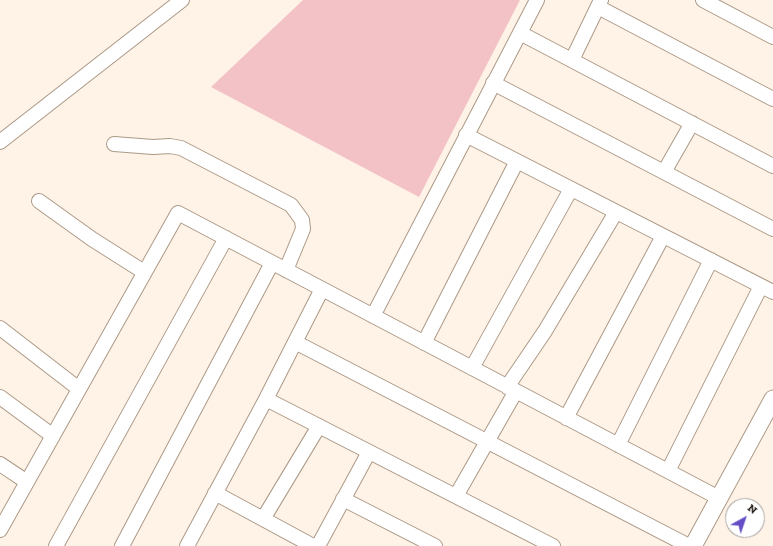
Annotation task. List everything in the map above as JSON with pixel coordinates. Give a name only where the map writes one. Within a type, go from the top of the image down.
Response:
[{"type":"street","points":[[0,142],[182,0]]},
{"type":"street","points":[[373,316],[537,0]]},
{"type":"street","points":[[703,0],[773,37]]},
{"type":"street","points":[[572,60],[600,4],[773,99]]},
{"type":"street","points":[[520,33],[692,123],[771,160]]},
{"type":"street","points":[[493,83],[773,229]]},
{"type":"street","points":[[664,172],[692,123]]},
{"type":"street","points":[[466,135],[767,289],[668,471]]},
{"type":"street","points":[[114,144],[153,147],[170,146],[181,148],[291,205],[302,220],[303,229],[286,270]]},
{"type":"street","points":[[424,343],[517,162]]},
{"type":"street","points":[[472,368],[571,189]]},
{"type":"street","points":[[39,201],[92,239],[144,272]]},
{"type":"street","points":[[456,496],[487,441],[512,389],[616,212]]},
{"type":"street","points":[[0,530],[178,213],[719,498]]},
{"type":"street","points":[[566,418],[663,236]]},
{"type":"street","points":[[56,546],[226,238]]},
{"type":"street","points":[[618,445],[711,260]]},
{"type":"street","points":[[122,546],[272,263]]},
{"type":"street","points":[[187,546],[266,399],[322,289]]},
{"type":"street","points":[[0,328],[79,389]]},
{"type":"street","points":[[295,342],[689,546]]},
{"type":"street","points":[[0,397],[53,436]]},
{"type":"street","points":[[266,399],[553,546]]},
{"type":"street","points":[[693,546],[773,399]]},
{"type":"street","points":[[263,519],[319,426]]},
{"type":"street","points":[[318,546],[369,452]]},
{"type":"street","points":[[0,464],[27,482]]},
{"type":"street","points":[[215,493],[313,546]]},
{"type":"street","points":[[343,499],[435,546]]},
{"type":"shaded area","points":[[303,0],[520,0],[419,197],[211,87]]}]
